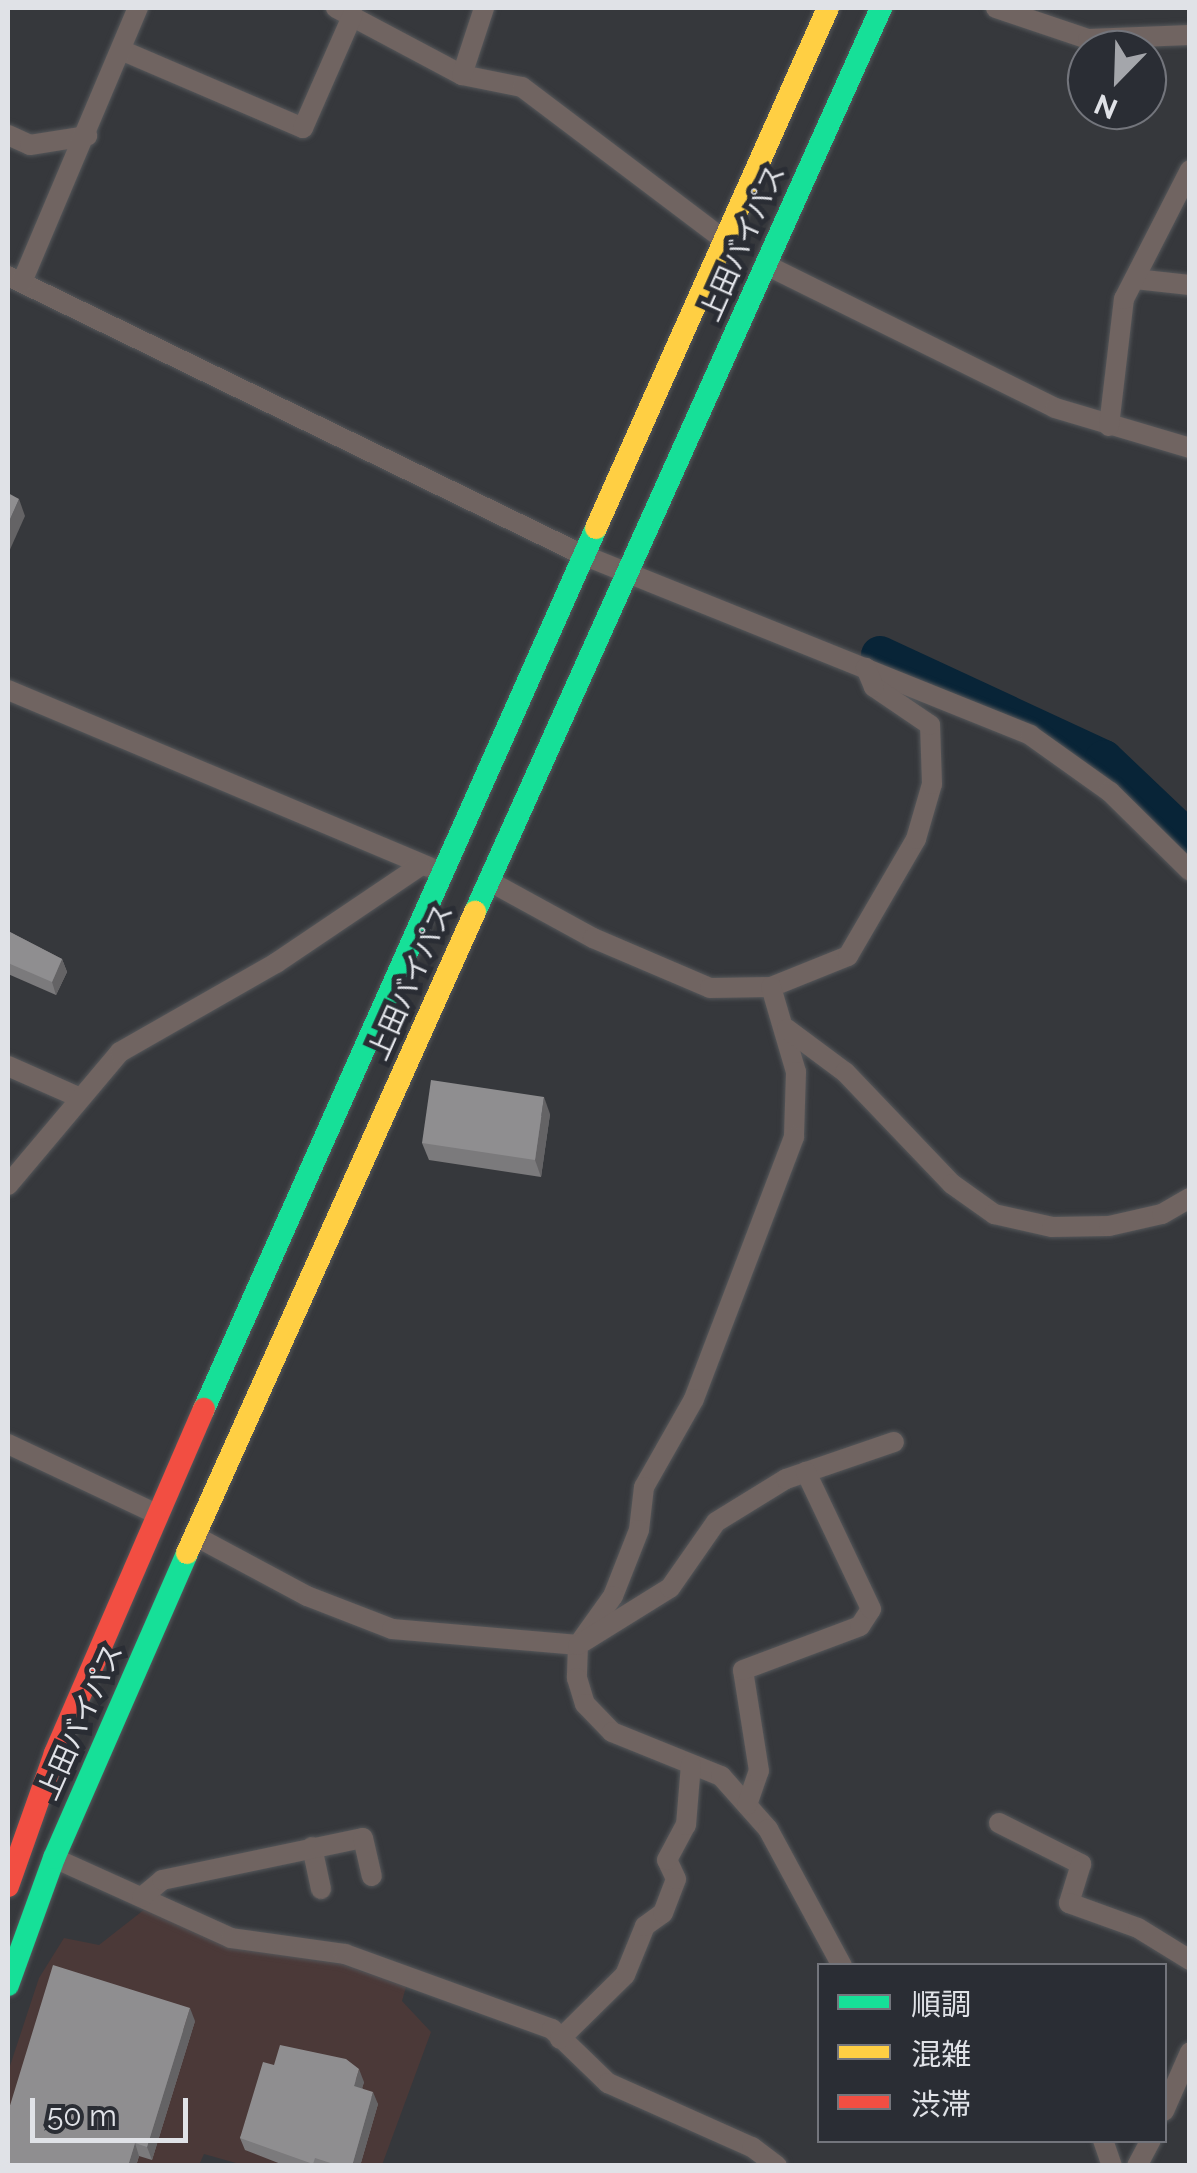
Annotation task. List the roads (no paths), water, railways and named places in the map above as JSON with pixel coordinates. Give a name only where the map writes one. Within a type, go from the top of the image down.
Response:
[{"type":"highway","name":"上田バイパス","points":[[9,1880],[55,1753],[430,867],[582,555],[828,8]]},
{"type":"highway","name":"上田バイパス","points":[[8,1985],[54,1858],[195,1536],[880,8]]},
{"type":"street","points":[[138,8],[87,136],[15,279],[582,555],[866,668],[1057,751],[1110,792],[1190,870]]},
{"type":"street","points":[[462,75],[484,8]]},
{"type":"street","points":[[996,8],[1088,39],[1190,35]]},
{"type":"street","points":[[120,50],[303,128],[344,11],[462,75],[522,87],[724,239]]},
{"type":"street","points":[[8,135],[30,145],[87,136]]},
{"type":"street","points":[[1109,426],[1124,300],[1190,170]]},
{"type":"street","points":[[766,265],[977,374],[1109,426],[1190,448]]},
{"type":"street","points":[[1135,279],[1190,284]]},
{"type":"street","points":[[489,881],[594,938],[710,988],[772,987],[848,956],[928,807],[930,725],[916,710],[874,686],[866,668]]},
{"type":"street","points":[[8,690],[430,867]]},
{"type":"street","points":[[8,1185],[78,1097],[120,1052],[276,964],[430,867]]},
{"type":"street","points":[[772,987],[788,1029],[800,1105],[794,1137],[694,1399],[644,1487],[639,1530],[613,1596],[578,1645],[577,1678],[585,1704],[612,1732],[721,1776],[768,1829],[840,1963]]},
{"type":"street","points":[[788,1029],[845,1072],[952,1184],[994,1214],[1052,1227],[1108,1226],[1162,1214],[1190,1198]]},
{"type":"street","points":[[8,1066],[78,1097]]},
{"type":"street","points":[[195,1536],[307,1596],[392,1629],[578,1645],[670,1588],[716,1522],[806,1472],[894,1442]]},
{"type":"street","points":[[8,1444],[157,1514]]},
{"type":"street","points":[[747,1805],[759,1772],[743,1670],[860,1626],[871,1609],[806,1472]]},
{"type":"street","points":[[560,2039],[625,1975],[645,1926],[663,1912],[676,1879],[667,1860],[686,1825],[691,1764]]},
{"type":"street","points":[[998,1824],[1081,1864],[1069,1903],[1138,1928],[1190,1960]]},
{"type":"street","points":[[142,1897],[162,1880],[364,1838],[372,1876]]},
{"type":"street","points":[[312,1846],[321,1889]]},
{"type":"street","points":[[54,1858],[231,1938],[344,1954],[552,2029],[608,2082],[752,2147],[777,2166]]},
{"type":"street","points":[[1167,2103],[1190,2052]]},
{"type":"street","points":[[1138,2166],[1150,2143]]},
{"type":"waterway","points":[[880,655],[1104,759],[1190,841]]}]
